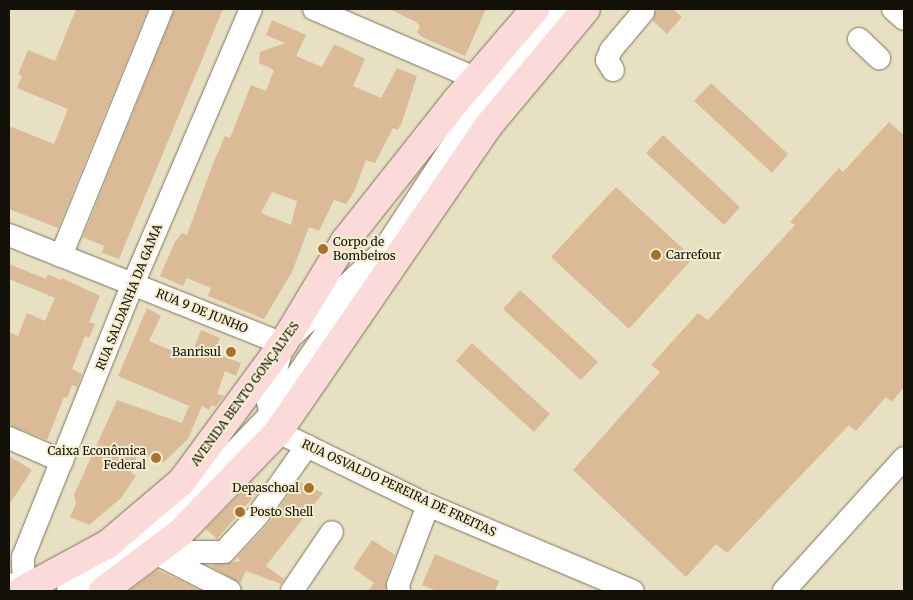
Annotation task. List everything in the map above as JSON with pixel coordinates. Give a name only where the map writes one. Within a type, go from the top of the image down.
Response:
[{"type":"main road","name":"AVENIDA BENTO GONÇALVES","points":[[18,588],[108,544],[182,481],[283,344],[358,226],[475,78],[534,9]]},
{"type":"main road","points":[[103,591],[180,533],[274,424],[388,252],[489,125],[586,9]]},
{"type":"street","points":[[61,256],[162,9]]},
{"type":"street","name":"RUA SALDANHA DA GAMA","points":[[18,588],[23,557],[62,460],[134,284],[251,9]]},
{"type":"street","points":[[314,9],[475,78]]},
{"type":"street","points":[[68,591],[99,573],[181,507],[274,424],[268,401],[283,344],[388,252],[473,114],[562,9]]},
{"type":"street","points":[[893,9],[904,19]]},
{"type":"street","points":[[613,70],[607,60],[611,50],[643,12]]},
{"type":"street","points":[[859,39],[878,58]]},
{"type":"street","points":[[358,226],[388,252]]},
{"type":"street","name":"RUA 9 DE JUNHO","points":[[9,235],[283,344]]},
{"type":"street","name":"RUA OSVALDO PEREIRA DE FREITAS","points":[[274,424],[307,446],[428,505],[633,591]]},
{"type":"street","points":[[9,438],[62,460]]},
{"type":"street","points":[[159,548],[188,552],[224,552],[258,515],[307,446]]},
{"type":"street","points":[[784,591],[904,458]]},
{"type":"street","points":[[399,591],[398,585],[428,505]]},
{"type":"street","points":[[292,591],[332,532]]},
{"type":"street","points":[[159,548],[230,591]]},
{"type":"building","points":[[76,9],[148,9],[58,228],[9,209],[9,126],[54,144],[68,109],[17,88],[22,76],[18,74],[28,50],[55,61]]},
{"type":"building","points":[[175,9],[223,9],[119,259],[102,253],[104,246],[83,237]]},
{"type":"building","points":[[389,9],[486,9],[465,56],[422,37],[417,32],[420,26],[416,22]]},
{"type":"building","points":[[656,9],[673,9],[682,17],[667,34],[653,21]]},
{"type":"building","points":[[272,20],[306,35],[296,56],[322,67],[334,44],[365,59],[353,86],[381,98],[397,68],[417,76],[401,125],[397,130],[393,128],[375,163],[366,160],[354,192],[346,204],[334,200],[319,231],[309,227],[292,272],[264,319],[208,296],[211,288],[187,278],[183,286],[160,276],[175,242],[182,233],[187,235],[212,166],[225,136],[230,138],[251,85],[266,91],[274,70],[259,63],[260,52],[285,43],[266,35]],"holes":[[[272,192],[297,201],[291,225],[261,213]]]},
{"type":"building","points":[[711,83],[788,154],[772,173],[694,101]]},
{"type":"building","points":[[889,122],[904,135],[904,387],[892,402],[886,397],[856,431],[849,425],[727,553],[716,544],[686,577],[573,470],[660,372],[651,365],[698,313],[708,320],[795,225],[790,222],[839,168],[843,172]]},
{"type":"building","points":[[663,135],[740,207],[724,225],[646,153]]},
{"type":"building","points":[[616,187],[693,258],[629,329],[551,257]]},
{"type":"building","points":[[9,264],[46,279],[48,274],[61,280],[62,278],[100,296],[89,322],[95,324],[89,338],[85,336],[72,369],[82,374],[77,387],[72,385],[67,398],[64,397],[47,440],[9,425],[9,332],[18,336],[27,313],[45,321],[55,298],[9,279]]},
{"type":"building","points":[[520,290],[598,362],[581,380],[503,309]]},
{"type":"building","points":[[147,308],[161,316],[149,341],[190,358],[201,330],[220,338],[214,353],[241,363],[236,376],[225,371],[217,394],[224,396],[215,407],[212,405],[209,410],[202,406],[188,439],[163,463],[138,453],[131,472],[136,476],[121,498],[89,525],[70,517],[76,503],[74,495],[117,400],[182,423],[189,406],[118,376]]},
{"type":"building","points":[[472,343],[550,414],[534,432],[456,361]]},
{"type":"building","points":[[9,456],[32,470],[9,505]]},
{"type":"building","points":[[252,481],[260,489],[217,539],[206,529]]},
{"type":"building","points":[[298,481],[323,493],[266,566],[284,579],[281,584],[246,571],[240,583],[208,565],[241,561],[237,557],[269,523]]},
{"type":"building","points":[[372,540],[395,555],[386,580],[386,591],[368,591],[374,583],[353,568]]},
{"type":"building","points":[[435,554],[499,581],[495,591],[437,591],[422,585]]},
{"type":"building","points":[[157,570],[182,581],[201,591],[129,591]]},
{"type":"place","name":"Corpo de Bombeiros","points":[[323,249]]},
{"type":"place","name":"Carrefour","points":[[656,255]]},
{"type":"place","name":"Banrisul","points":[[231,352]]},
{"type":"place","name":"Caixa Econômica Federal","points":[[156,458]]},
{"type":"place","name":"Depaschoal","points":[[309,488]]},
{"type":"place","name":"Posto Shell","points":[[240,512]]}]
